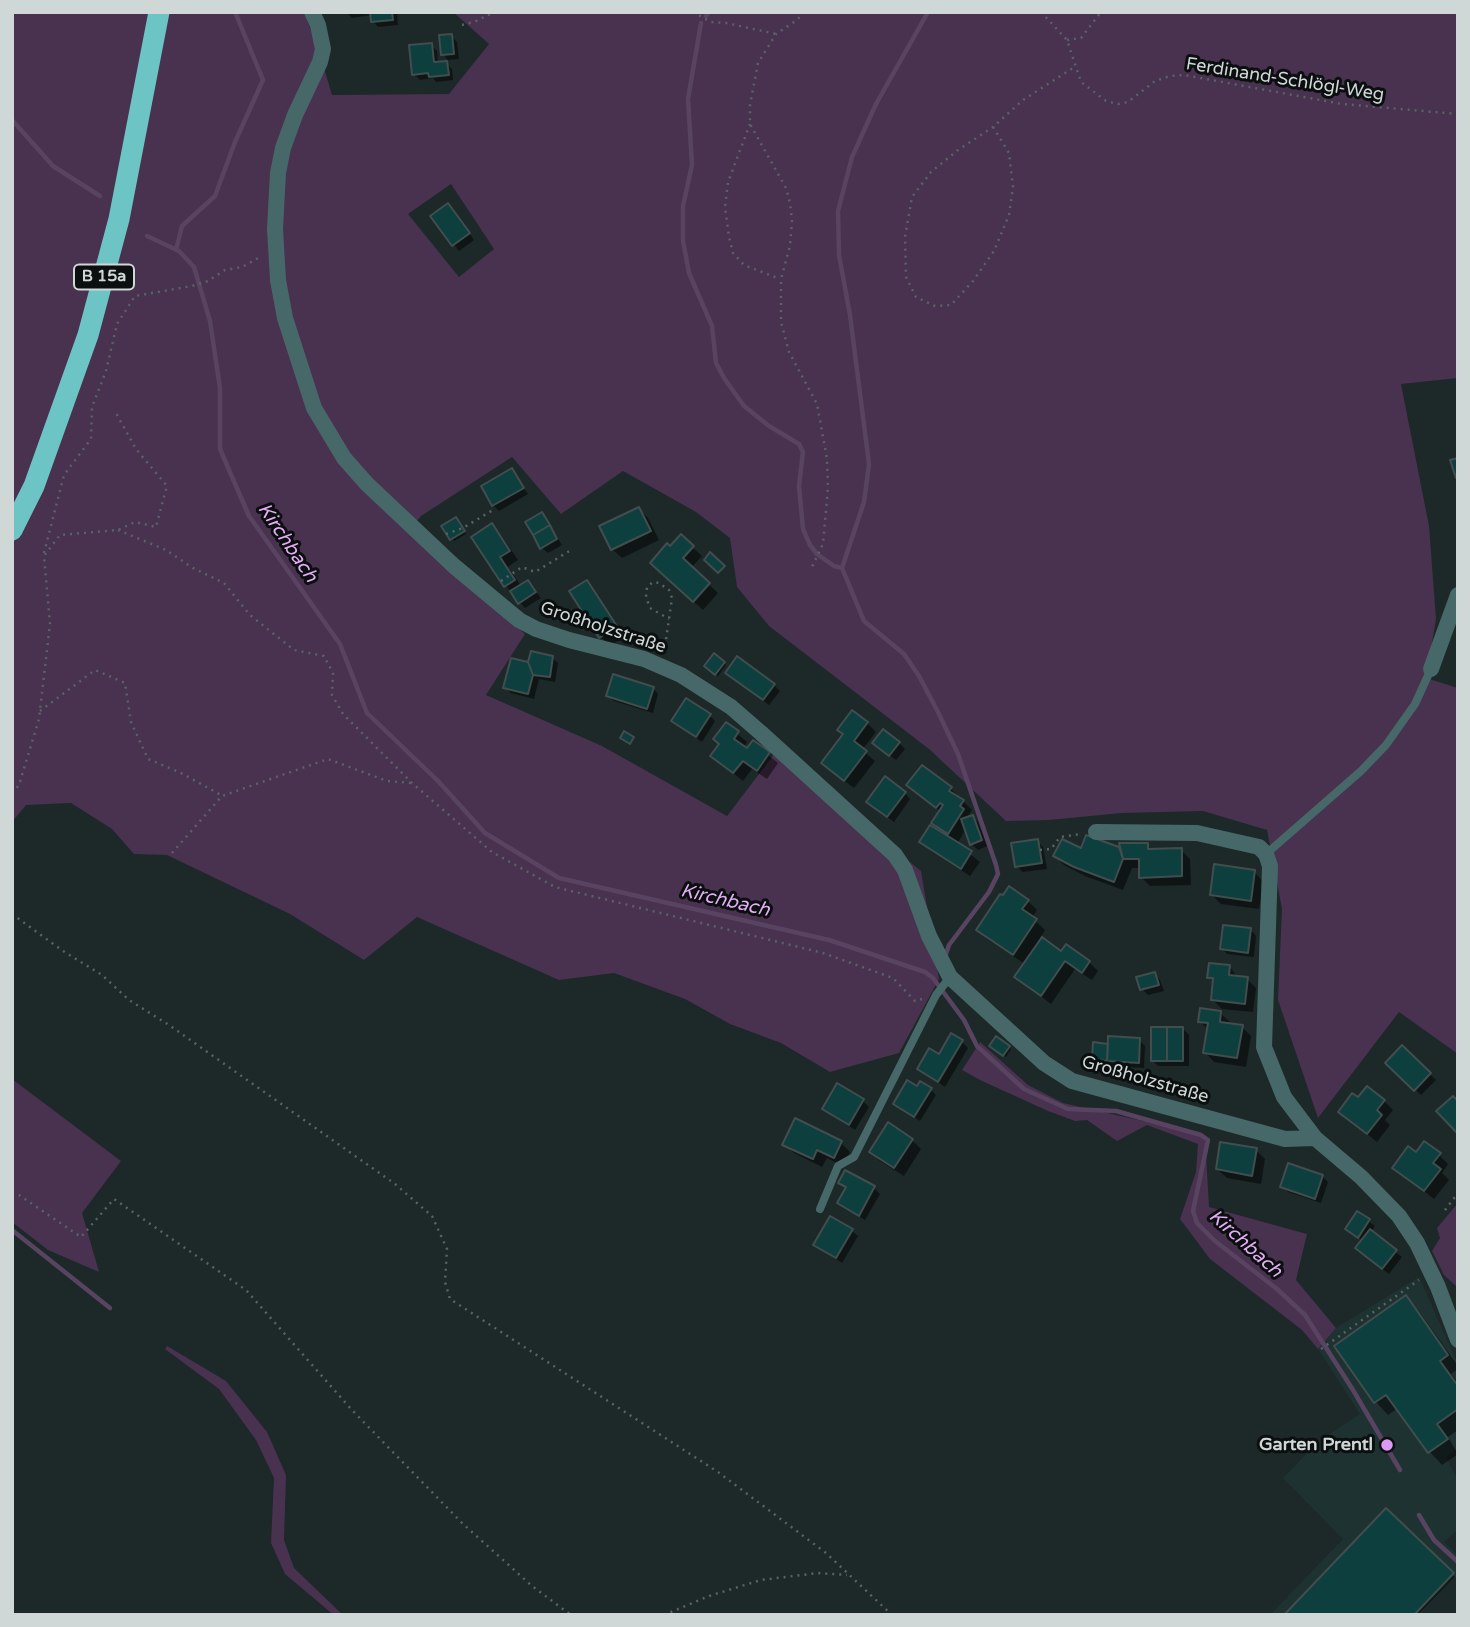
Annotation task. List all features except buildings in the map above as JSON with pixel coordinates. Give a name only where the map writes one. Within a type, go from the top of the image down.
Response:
[{"type":"highway","name":"B 15a","points":[[12,530],[34,486],[88,335],[119,219],[159,12]]},
{"type":"street","name":"Großholzstraße","points":[[312,12],[323,48],[320,62],[295,115],[278,173],[275,253],[285,318],[314,408],[344,458],[367,484],[454,566],[519,620],[569,640],[662,667],[699,685],[731,707],[895,855],[905,870],[929,936],[950,977],[1044,1063],[1072,1081],[1285,1139],[1315,1138]]},
{"type":"street","points":[[1431,668],[1458,595]]},
{"type":"street","points":[[1096,832],[1197,833],[1247,843],[1259,847],[1266,854],[1270,866],[1264,1047],[1284,1097],[1315,1138],[1361,1177],[1399,1216],[1417,1242],[1458,1340]]},
{"type":"lane","points":[[1266,854],[1361,771],[1386,745],[1415,704],[1431,668]]},
{"type":"lane","points":[[820,1209],[838,1166],[854,1157],[936,995],[950,977]]},
{"type":"path","points":[[462,25],[494,12]]},
{"type":"path","points":[[693,12],[711,22],[776,34]]},
{"type":"path","points":[[781,279],[744,265],[733,253],[725,207],[728,182],[750,124],[750,106],[758,63],[776,34],[804,12]]},
{"type":"path","name":"Ferdinand-Schlögl-Weg","points":[[1041,12],[1067,40],[1081,82],[1105,101],[1118,104],[1128,102],[1155,81],[1170,75],[1184,75],[1342,104],[1458,114]]},
{"type":"path","points":[[1067,40],[1081,38],[1101,12]]},
{"type":"path","points":[[993,127],[1009,153],[1013,187],[1009,215],[994,251],[973,281],[951,305],[935,306],[916,297],[906,277],[905,237],[912,197],[931,172],[958,150],[993,127],[1023,100],[1076,66]]},
{"type":"path","points":[[750,124],[786,188],[790,203],[790,246],[781,279],[780,322],[789,352],[817,404],[827,459],[828,488],[823,544],[811,569]]},
{"type":"path","points":[[12,793],[19,785],[40,711],[50,624],[44,556],[64,475],[91,439],[92,407],[106,371],[117,324],[135,296],[192,286],[208,281],[225,270],[242,267],[258,256],[275,253]]},
{"type":"path","points":[[44,556],[60,536],[118,530],[135,522],[156,527],[167,486],[136,449],[116,413]]},
{"type":"path","points":[[446,534],[463,528],[493,510]]},
{"type":"path","points":[[118,530],[166,550],[193,568],[225,583],[250,615],[294,650],[324,656],[333,673],[332,695],[343,714],[412,783],[492,852],[555,887],[823,953],[892,978],[915,1001],[936,995]]},
{"type":"path","points":[[501,582],[522,567],[535,572],[571,550]]},
{"type":"path","points":[[662,667],[669,620],[672,598],[669,590],[653,582],[647,587],[646,597],[650,608],[669,620]]},
{"type":"path","points":[[40,711],[95,670],[125,683],[131,722],[148,759],[181,773],[222,796]]},
{"type":"path","points":[[172,853],[222,796],[328,759],[387,781],[412,783]]},
{"type":"path","points":[[1040,850],[1051,849],[1060,836],[1096,832]]},
{"type":"path","points":[[12,914],[102,975],[129,1000],[395,1184],[432,1216],[447,1250],[445,1282],[450,1299],[715,1469],[826,1553],[892,1615]]},
{"type":"path","points":[[12,1193],[81,1237],[114,1199],[246,1290],[351,1409],[462,1523],[532,1586],[571,1615]]},
{"type":"path","points":[[1445,1210],[1458,1193]]},
{"type":"path","points":[[1321,1349],[1431,1273]]},
{"type":"path","points":[[664,1615],[709,1596],[761,1580],[818,1573],[848,1575]]},
{"type":"shaded area","points":[[12,12],[304,12],[332,95],[449,94],[489,44],[453,12],[1458,12],[1458,378],[1401,384],[1429,526],[1436,619],[1426,678],[1458,688],[1458,1054],[1399,1012],[1318,1118],[1278,1000],[1282,909],[1267,830],[1203,811],[1122,813],[1006,821],[929,749],[769,626],[737,587],[730,538],[696,512],[623,471],[561,514],[512,457],[421,516],[413,526],[525,634],[486,695],[602,746],[727,816],[775,753],[921,871],[939,979],[899,1053],[830,1072],[781,1043],[730,1024],[685,999],[614,973],[559,980],[417,917],[364,960],[290,914],[167,855],[134,854],[112,829],[71,803],[26,805],[12,822]],"holes":[[[451,184],[494,249],[459,277],[408,214]]]},
{"type":"shaded area","points":[[980,1042],[1028,1085],[1063,1103],[1205,1135],[1209,1207],[1307,1234],[1296,1280],[1336,1328],[1318,1349],[1302,1330],[1210,1259],[1180,1219],[1196,1172],[1198,1144],[1147,1125],[1117,1141],[1087,1120],[1075,1121],[1048,1111],[980,1080],[962,1070]]},
{"type":"shaded area","points":[[12,1079],[121,1161],[82,1213],[99,1272],[48,1250],[12,1222]]},
{"type":"shaded area","points":[[1458,1203],[1457,1287],[1444,1275],[1432,1251],[1440,1238],[1437,1228]]},
{"type":"shaded area","name":"Garten Prentl","points":[[1419,1277],[1458,1364],[1458,1448],[1446,1457],[1458,1480],[1458,1529],[1444,1542],[1458,1556],[1458,1575],[1419,1615],[1270,1615],[1343,1539],[1283,1478],[1318,1442],[1360,1414],[1318,1349],[1336,1328]]},
{"type":"shaded area","points":[[167,1346],[226,1381],[267,1432],[286,1475],[284,1540],[294,1568],[343,1615],[334,1615],[285,1574],[271,1543],[274,1478],[256,1440],[219,1389],[165,1349]]},
{"type":"waterway","points":[[176,250],[182,226],[215,196],[235,142],[263,80],[235,12]]},
{"type":"waterway","points":[[706,16],[709,12]]},
{"type":"waterway","points":[[928,12],[876,104],[852,157],[838,211],[839,255],[850,315],[869,464],[864,502],[842,568],[864,621],[904,654],[938,712],[958,754],[996,865],[998,874],[989,892],[949,945],[946,954]]},
{"type":"waterway","points":[[701,23],[688,99],[692,165],[683,206],[683,241],[689,273],[712,326],[716,363],[724,378],[744,406],[769,426],[799,444],[803,452],[799,486],[803,529],[817,554],[834,566],[842,568]]},
{"type":"waterway","name":"Kirchbach","points":[[12,120],[53,166],[100,196]]},
{"type":"waterway","name":"Kirchbach","points":[[147,236],[179,251],[194,267],[210,321],[220,388],[220,449],[249,516],[340,644],[367,713],[438,781],[485,833],[559,878],[829,940],[925,972],[933,978],[964,1020],[977,1046],[1024,1089],[1068,1109],[1116,1111],[1201,1135],[1208,1140],[1193,1211],[1197,1223],[1305,1315],[1400,1470]]},
{"type":"waterway","points":[[12,1230],[110,1308]]},
{"type":"waterway","name":"Kirchbach","points":[[1419,1515],[1434,1540],[1458,1562]]},
{"type":"place","name":"Garten Prentl","points":[[1387,1445]]}]
